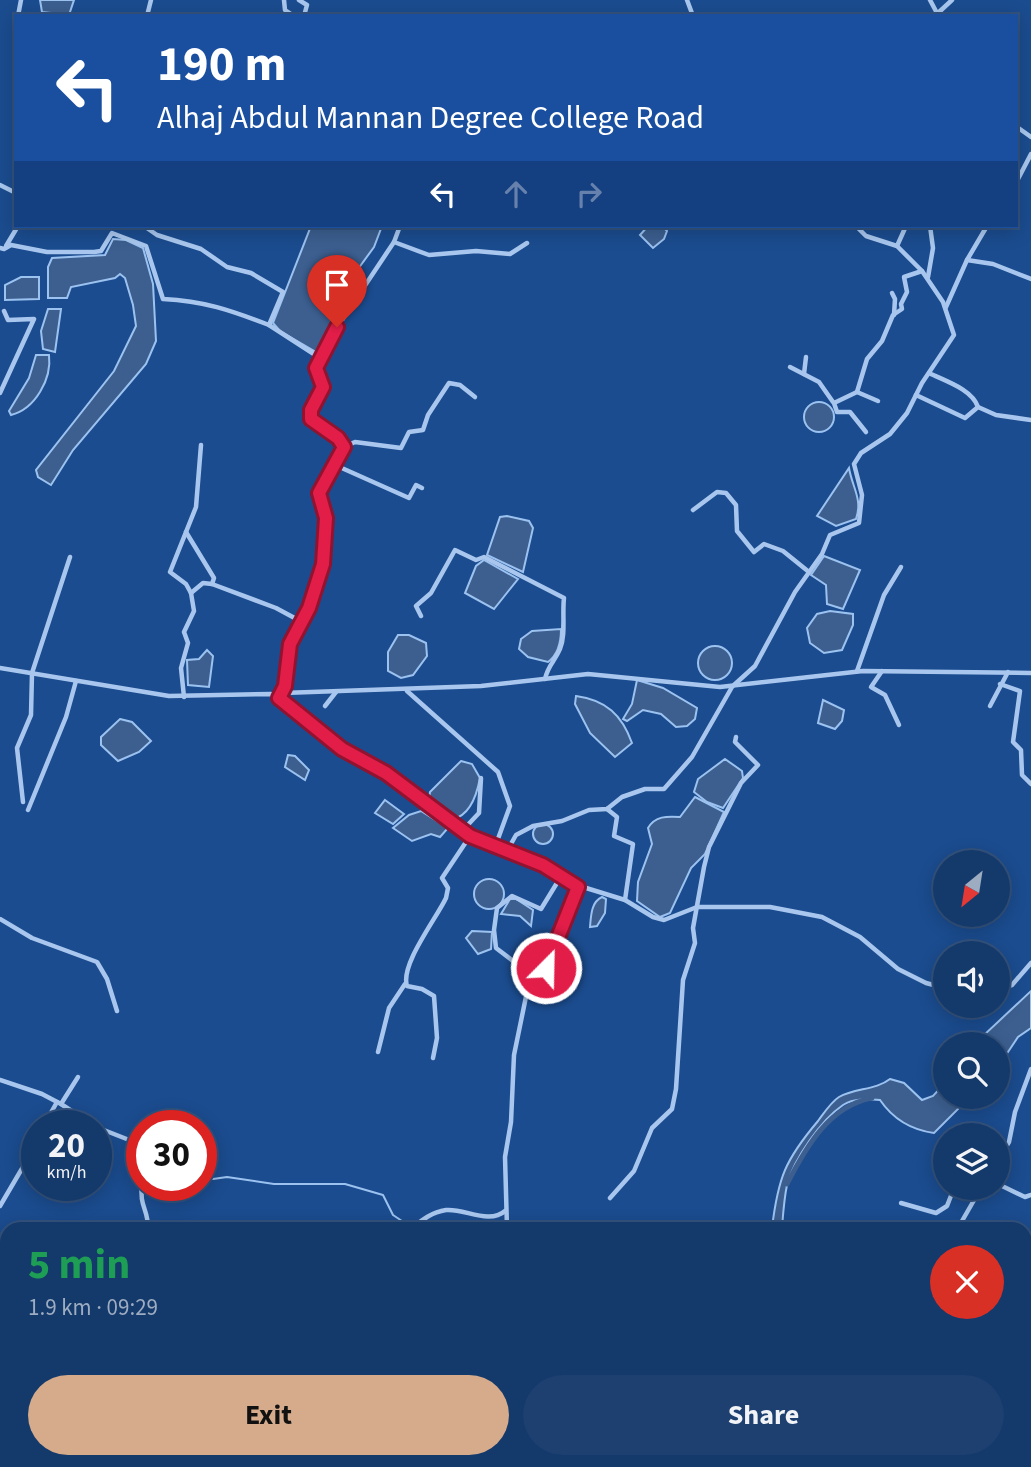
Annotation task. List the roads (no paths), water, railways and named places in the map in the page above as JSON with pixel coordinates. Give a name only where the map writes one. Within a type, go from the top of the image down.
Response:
[{"type":"street","points":[[299,0],[307,5],[305,14]]},
{"type":"street","points":[[930,0],[938,14],[952,0]]},
{"type":"street","points":[[1018,179],[1030,158]]},
{"type":"street","points":[[2,249],[17,228]]},
{"type":"street","points":[[147,228],[157,235],[201,249],[227,267],[251,274],[284,292],[269,326]]},
{"type":"street","points":[[344,447],[338,438],[311,419],[311,410],[323,387],[316,368],[394,242],[399,228]]},
{"type":"street","points":[[507,852],[516,835],[533,826],[562,821],[589,810],[607,808],[627,794],[645,789],[661,791],[671,782],[692,757],[734,686],[755,666],[830,535],[860,521],[862,495],[854,463],[862,453],[897,426],[929,373],[953,340],[953,330],[946,308],[922,271],[897,246],[866,236],[858,228]]},
{"type":"street","points":[[897,246],[905,228]]},
{"type":"street","points":[[928,278],[933,248],[930,228]]},
{"type":"street","points":[[946,308],[967,260],[986,228]]},
{"type":"street","points":[[2,249],[11,245],[47,252],[101,251],[112,233],[146,246],[163,299],[197,301],[228,308],[269,326],[320,358]]},
{"type":"street","points":[[394,242],[429,255],[476,251],[510,254],[527,243]]},
{"type":"street","points":[[967,260],[993,264],[1031,279]]},
{"type":"street","points":[[894,315],[902,309],[901,304],[906,292],[904,276],[922,271]]},
{"type":"street","points":[[834,402],[858,391],[867,359],[883,341],[894,315],[895,299],[892,293]]},
{"type":"street","points":[[0,393],[34,319],[8,320],[4,311]]},
{"type":"street","points":[[805,375],[806,357]]},
{"type":"street","points":[[790,367],[824,386],[837,412],[850,412],[866,432]]},
{"type":"street","points":[[929,373],[960,388],[975,399],[978,407],[996,415],[1031,420]]},
{"type":"street","points":[[281,696],[290,644],[302,622],[323,564],[326,518],[318,497],[344,447],[355,442],[401,449],[409,432],[423,430],[428,415],[449,383],[460,385],[475,397]]},
{"type":"street","points":[[858,391],[878,401]]},
{"type":"street","points":[[916,395],[965,418],[978,407]]},
{"type":"street","points":[[184,697],[181,668],[188,643],[184,632],[194,611],[191,593],[186,584],[170,572],[198,498],[201,445]]},
{"type":"street","points":[[335,465],[409,498],[416,485],[422,488]]},
{"type":"street","points":[[694,510],[717,492],[726,493],[736,505],[737,531],[754,552],[764,544],[774,547],[809,572]]},
{"type":"street","points":[[186,532],[211,571],[214,578],[212,584]]},
{"type":"street","points":[[421,616],[416,606],[431,593],[455,550],[476,561],[484,556],[563,597],[562,640],[555,658],[549,663],[544,680]]},
{"type":"street","points":[[23,802],[17,748],[31,715],[32,673],[70,557]]},
{"type":"street","points":[[858,671],[884,595],[901,567]]},
{"type":"street","points":[[191,593],[203,583],[212,584],[276,608],[302,622]]},
{"type":"street","points":[[0,668],[184,697],[406,690],[597,675],[683,685],[734,686],[858,671],[1031,673]]},
{"type":"street","points":[[882,671],[871,686],[885,695],[899,725]]},
{"type":"street","points":[[990,706],[1008,672]]},
{"type":"street","points":[[28,810],[70,706],[76,681]]},
{"type":"street","points":[[1000,684],[1020,691],[1013,742],[1021,750],[1021,775],[1031,784]]},
{"type":"street","points":[[406,690],[498,772],[510,806],[495,847]]},
{"type":"street","points":[[325,706],[337,691]]},
{"type":"street","points":[[281,696],[342,749],[386,773],[470,836],[543,865],[578,887],[625,900],[653,917],[664,920],[697,907],[770,907],[822,917],[860,937],[898,969],[933,985]]},
{"type":"street","points":[[610,1198],[634,1171],[652,1128],[672,1109],[683,980],[695,943],[697,907],[709,847],[741,783],[758,765],[735,742],[736,737]]},
{"type":"street","points":[[463,830],[479,813],[481,778]]},
{"type":"street","points":[[607,808],[617,817],[614,836],[633,844],[625,900]]},
{"type":"street","points":[[378,1052],[389,1008],[405,984],[411,957],[446,898],[447,888],[442,878],[470,836]]},
{"type":"street","points":[[506,1222],[504,1172],[511,1122],[514,1055],[528,992],[521,967],[496,947],[496,908],[512,896],[541,909],[560,878]]},
{"type":"street","points":[[521,967],[524,962],[544,969],[548,966],[578,887]]},
{"type":"street","points":[[0,919],[32,938],[97,962],[107,979],[117,1011]]},
{"type":"street","points":[[1010,986],[1031,963]]},
{"type":"street","points":[[405,984],[434,996],[437,1038],[433,1058]]},
{"type":"street","points":[[1010,1137],[1015,1112],[1031,1069]]},
{"type":"street","points":[[54,1110],[78,1077]]},
{"type":"street","points":[[0,1080],[59,1103],[70,1110]]},
{"type":"street","points":[[0,1206],[21,1170]]},
{"type":"street","points":[[1010,1190],[1026,1197],[1031,1195]]},
{"type":"street","points":[[901,1203],[936,1213],[947,1206],[949,1200]]},
{"type":"street","points":[[961,1222],[974,1200]]},
{"type":"street","points":[[140,1201],[148,1222]]},
{"type":"street","points":[[424,1222],[442,1211],[495,1216],[505,1211]]},
{"type":"water","points":[[40,0],[74,0],[69,14],[42,12]]},
{"type":"water","points":[[310,228],[381,228],[374,247],[353,276],[347,300],[336,313],[325,341],[316,352],[280,331],[273,323]]},
{"type":"water","points":[[646,228],[664,228],[667,231],[664,239],[653,248],[640,235]]},
{"type":"water","points":[[113,239],[126,240],[143,248],[153,284],[156,341],[146,364],[73,450],[51,485],[38,477],[36,470],[114,371],[136,326],[125,278],[120,274],[115,278],[71,287],[67,298],[48,298],[48,267],[52,258],[105,255]]},
{"type":"water","points":[[21,277],[39,277],[39,299],[5,300],[5,285]]},
{"type":"water","points":[[48,309],[61,309],[55,352],[43,349],[41,331]]},
{"type":"water","points":[[36,355],[49,355],[45,383],[34,400],[20,412],[11,415],[9,411],[29,378]]},
{"type":"water","points":[[819,402],[830,406],[834,417],[830,428],[819,432],[808,428],[804,417],[808,406]]},
{"type":"water","points":[[849,468],[858,499],[858,512],[856,519],[836,526],[817,516]]},
{"type":"water","points":[[500,517],[529,521],[533,528],[523,572],[487,555]]},
{"type":"water","points":[[824,556],[860,570],[843,609],[827,604],[826,585],[811,575]]},
{"type":"water","points":[[484,560],[518,579],[494,609],[465,593],[476,566]]},
{"type":"water","points":[[830,611],[853,614],[853,625],[842,650],[824,653],[810,643],[807,628],[817,614]]},
{"type":"water","points":[[561,629],[559,647],[548,662],[528,657],[519,649],[521,639],[532,631]]},
{"type":"water","points":[[398,635],[409,635],[426,643],[427,656],[413,675],[401,678],[388,671],[388,652]]},
{"type":"water","points":[[715,646],[727,651],[732,663],[727,675],[715,680],[703,675],[698,663],[703,651]]},
{"type":"water","points":[[207,650],[213,656],[209,687],[188,685],[187,660],[199,659]]},
{"type":"water","points":[[637,680],[663,688],[697,708],[695,719],[687,726],[676,727],[661,714],[643,710],[627,721],[623,719],[632,704]]},
{"type":"water","points":[[576,696],[596,701],[612,710],[623,724],[632,743],[615,757],[590,733],[575,704]]},
{"type":"water","points":[[823,700],[844,710],[842,721],[835,729],[818,723]]},
{"type":"water","points":[[120,719],[132,722],[151,741],[139,752],[118,761],[101,745],[101,737]]},
{"type":"water","points":[[288,755],[295,756],[309,770],[305,780],[285,767]]},
{"type":"water","points":[[725,759],[742,771],[743,778],[723,808],[707,802],[694,792],[698,779]]},
{"type":"water","points":[[461,761],[472,764],[480,778],[469,808],[453,819],[429,798],[430,792]]},
{"type":"water","points":[[695,797],[724,812],[705,854],[691,868],[670,913],[660,917],[637,901],[638,882],[652,844],[648,828],[658,819],[680,817]]},
{"type":"water","points":[[385,800],[404,814],[393,824],[375,813]]},
{"type":"water","points":[[421,811],[448,828],[440,837],[431,834],[412,841],[393,828],[409,815]]},
{"type":"water","points":[[539,824],[547,824],[553,834],[547,844],[539,844],[533,838],[533,830]]},
{"type":"water","points":[[489,879],[495,880],[503,888],[503,900],[495,908],[489,909],[483,908],[475,900],[474,894],[475,888],[483,880]]},
{"type":"water","points":[[602,897],[606,899],[605,913],[597,926],[590,927],[594,906]]},
{"type":"water","points":[[510,899],[516,899],[533,910],[531,926],[520,916],[501,914]]},
{"type":"water","points":[[472,931],[492,932],[491,949],[478,954],[466,938]]},
{"type":"water","points":[[1031,991],[1031,1028],[1018,1037],[1010,1049],[1010,1032],[987,1032],[1002,1018],[1010,1018],[1010,1011]]},
{"type":"water","points":[[890,1079],[904,1083],[922,1100],[933,1096],[933,1109],[958,1109],[944,1123],[933,1123],[933,1133],[904,1122],[891,1113],[880,1100],[857,1100],[843,1105],[817,1130],[802,1152],[787,1185],[782,1222],[773,1222],[780,1182],[798,1147],[836,1099]]},
{"type":"waterway","points":[[787,1184],[820,1130],[843,1110],[872,1098]]},
{"type":"waterway","points":[[217,1178],[227,1177],[274,1184],[345,1184],[383,1195],[393,1215],[404,1222]]}]
